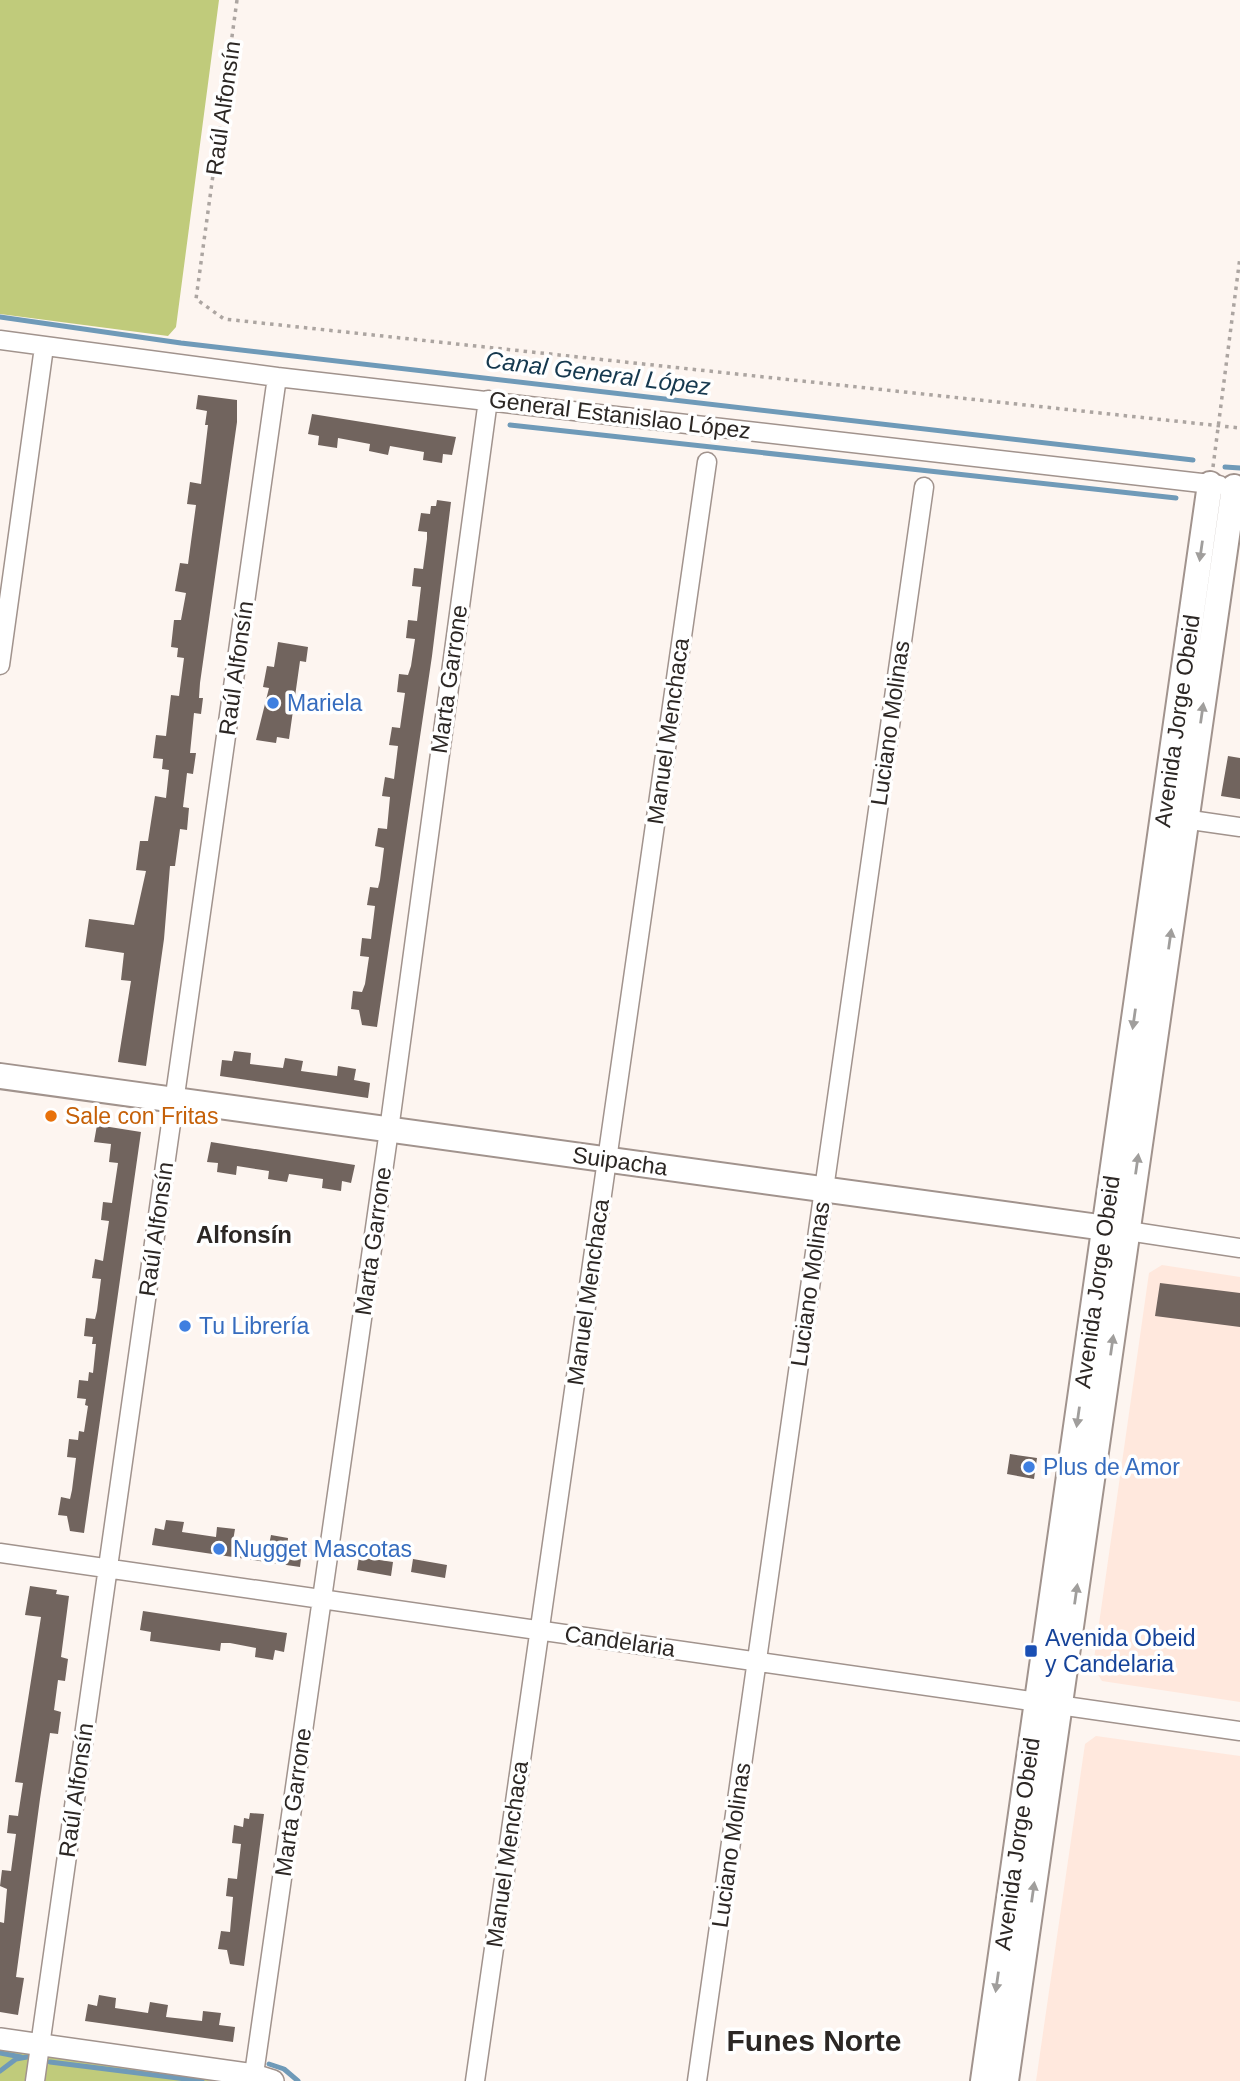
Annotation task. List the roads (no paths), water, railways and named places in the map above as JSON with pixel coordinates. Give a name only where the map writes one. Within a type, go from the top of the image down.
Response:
[{"type":"main road","name":"Avenida Jorge Obeid","points":[[1006,2081],[1049,1704],[1175,817],[1228,486]]},
{"type":"main road","name":"Suipacha","points":[[0,1076],[1116,1230]]},
{"type":"main road","name":"Avenida Jorge Obeid","points":[[983,2081],[1049,1704]]},
{"type":"street","name":"General Estanislao López","points":[[0,340],[277,377],[1228,486]]},
{"type":"street","points":[[0,665],[44,347]]},
{"type":"street","name":"Raúl Alfonsín","points":[[35,2081],[277,377]]},
{"type":"street","name":"Marta Garrone","points":[[260,2079],[323,1598],[488,400]]},
{"type":"street","name":"Manuel Menchaca","points":[[475,2081],[707,462]]},
{"type":"street","name":"Luciano Molinas","points":[[697,2081],[924,487]]},
{"type":"street","points":[[1175,817],[1240,827]]},
{"type":"street","name":"Suipacha","points":[[1116,1230],[1240,1248]]},
{"type":"street","name":"Candelaria","points":[[0,1553],[1240,1731]]},
{"type":"street","points":[[0,2039],[260,2079]]},
{"type":"waterway","name":"Canal General López","points":[[0,317],[181,343],[1193,460]]},
{"type":"waterway","name":"Canal General López","points":[[510,425],[1176,498]]},
{"type":"waterway","name":"Canal General López","points":[[1225,467],[1240,468]]},
{"type":"waterway","points":[[0,2053],[21,2057]]},
{"type":"waterway","points":[[0,2071],[16,2059],[27,2057]]},
{"type":"waterway","points":[[50,2062],[202,2081]]},
{"type":"waterway","points":[[269,2064],[284,2069],[298,2081]]},
{"type":"place","name":"Mariela","points":[[273,703]]},
{"type":"place","name":"Sale con Fritas","points":[[51,1116]]},
{"type":"place","name":"Tu Librería","points":[[185,1326]]},
{"type":"place","name":"Plus de Amor","points":[[1029,1467]]},
{"type":"place","name":"Nugget Mascotas","points":[[219,1549]]},
{"type":"place","name":"Avenida Obeid y Candelaria","points":[[1031,1651]]},
{"type":"district","name":"Alfonsín","points":[[244,1234]]},
{"type":"district","name":"Funes Norte","points":[[814,2040]]}]
